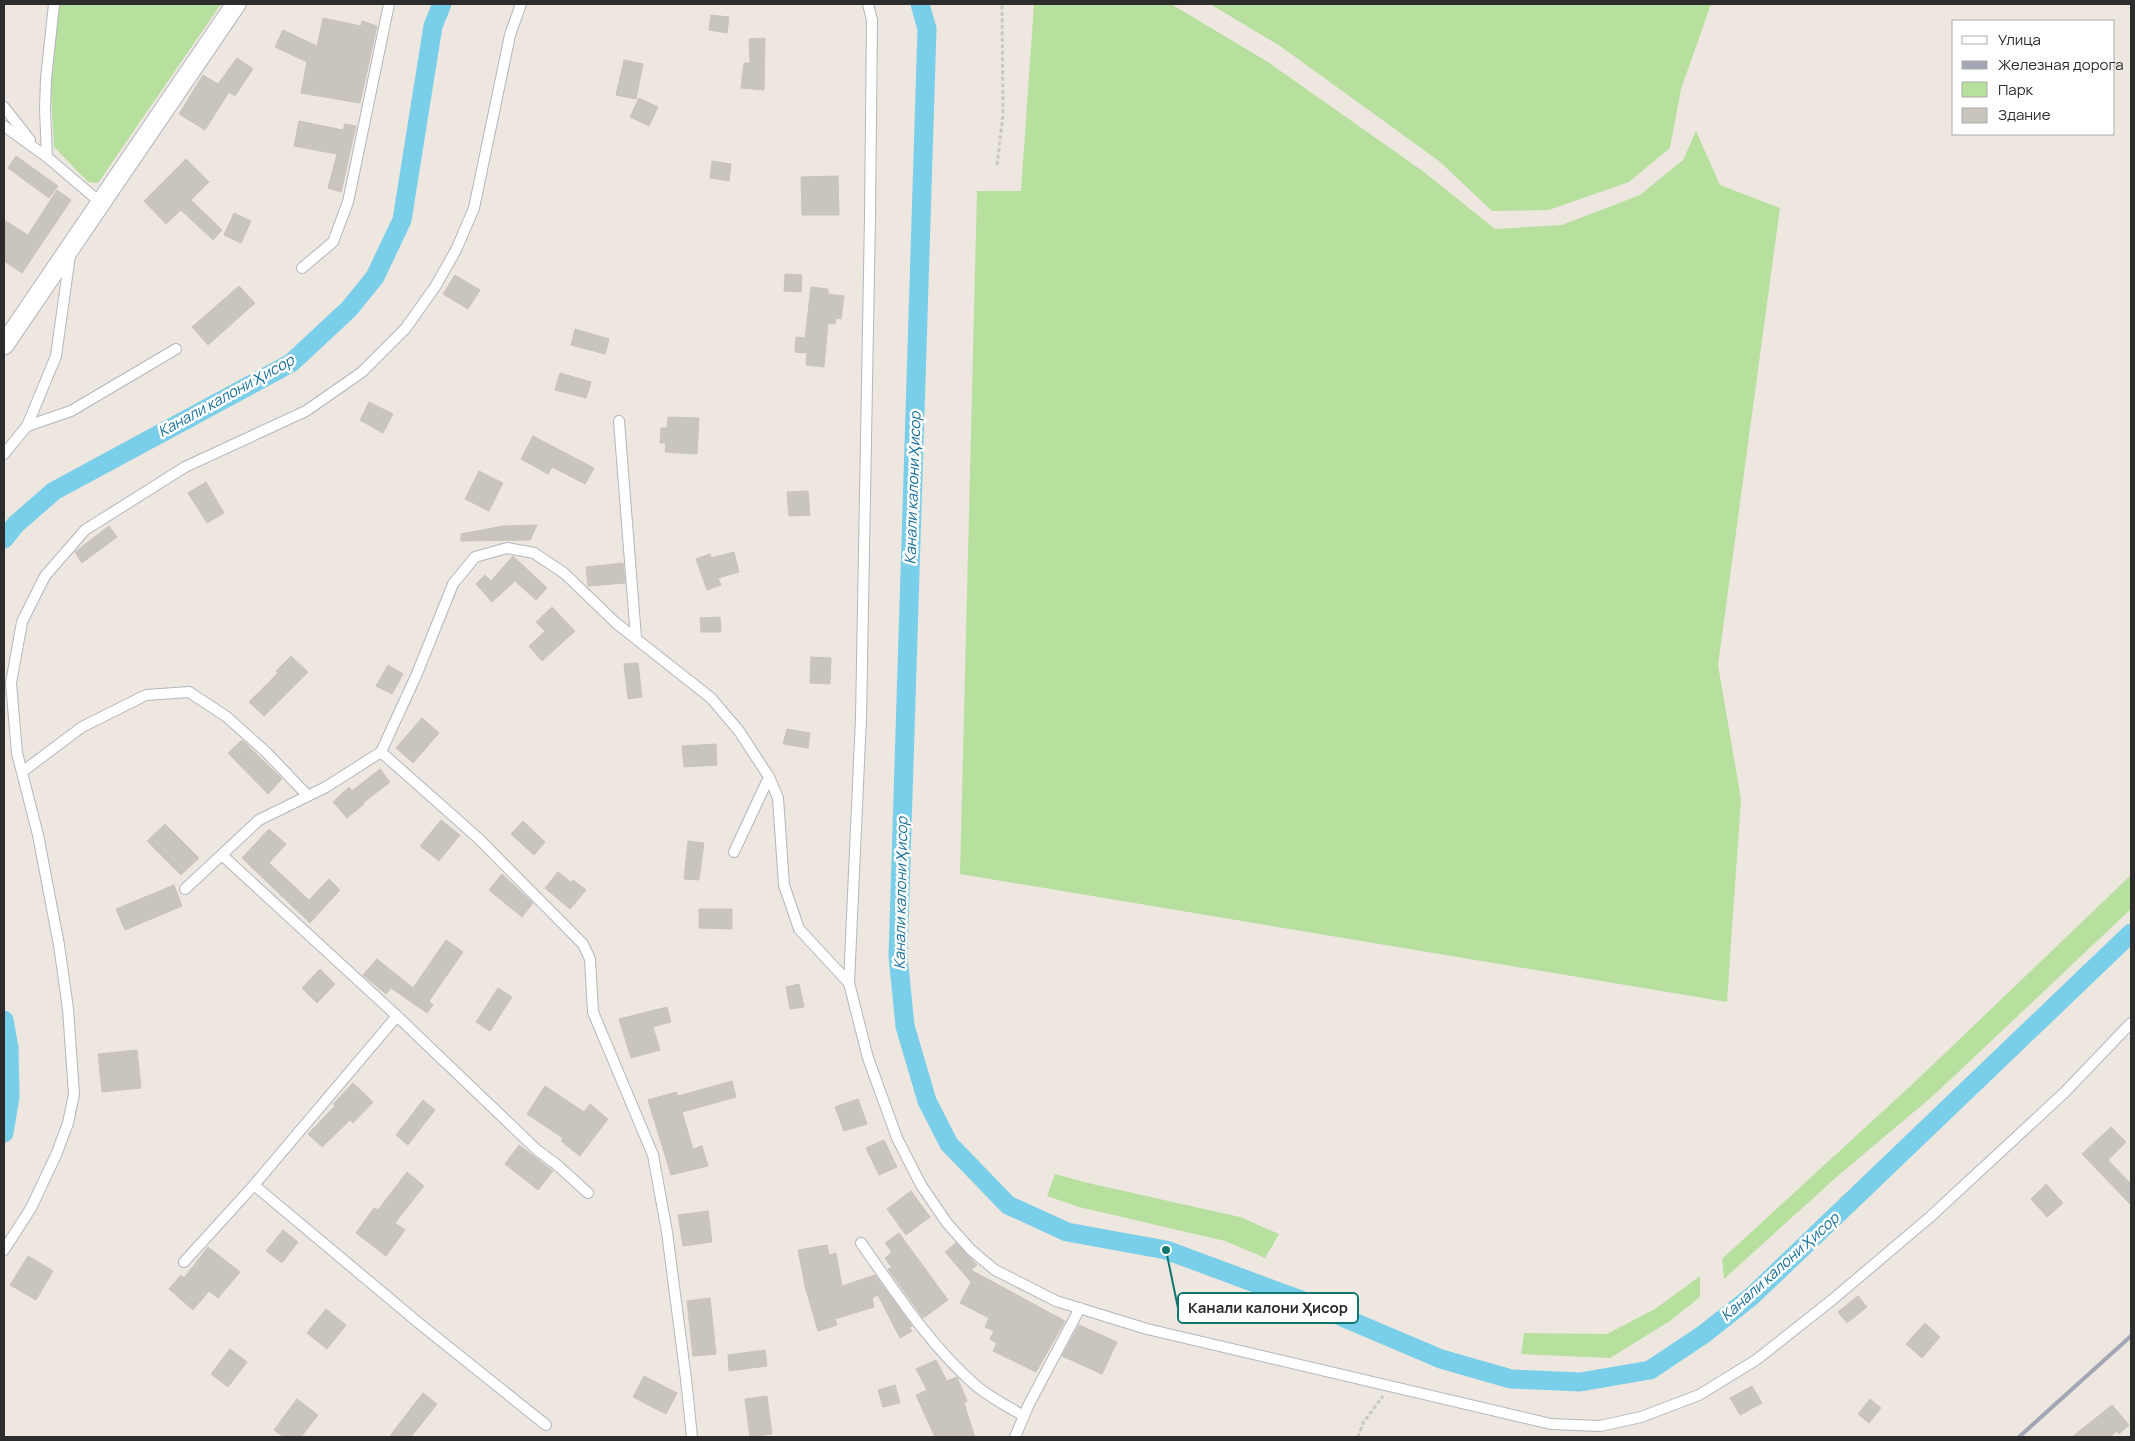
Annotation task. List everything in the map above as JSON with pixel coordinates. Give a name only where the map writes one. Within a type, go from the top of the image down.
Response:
[{"type":"street","points":[[4,345],[236,4]]},
{"type":"lane","points":[[47,157],[46,78],[54,4]]},
{"type":"lane","points":[[302,268],[333,242],[348,202],[389,4]]},
{"type":"lane","points":[[4,1250],[31,1208],[56,1155],[68,1124],[74,1094],[68,1009],[59,945],[38,835],[18,753],[11,683],[22,622],[45,576],[85,530],[185,467],[306,411],[362,372],[405,330],[435,287],[456,250],[474,208],[510,35],[521,4]]},
{"type":"lane","points":[[868,4],[872,20],[870,216],[860,718],[849,983],[868,1058],[898,1138],[921,1185],[947,1223],[972,1250],[995,1270],[1056,1301],[1147,1329],[1551,1424],[1600,1426],[1641,1417],[1699,1395],[1756,1360],[1832,1300],[1930,1217],[2064,1093],[2131,1023]]},
{"type":"lane","points":[[4,107],[37,149]]},
{"type":"lane","points":[[4,126],[37,149],[101,203]]},
{"type":"lane","points":[[4,454],[27,426],[56,356],[71,247]]},
{"type":"lane","points":[[27,426],[71,411],[176,349]]},
{"type":"lane","points":[[619,421],[636,638]]},
{"type":"lane","points":[[185,889],[259,820],[326,787],[381,752],[416,676],[454,584],[475,557],[507,548],[534,553],[564,573],[616,622],[711,698],[739,731],[769,777],[778,798],[784,885],[799,929],[849,983]]},
{"type":"lane","points":[[22,772],[82,728],[146,695],[189,692],[227,717],[267,753],[308,796]]},
{"type":"lane","points":[[381,752],[478,838],[583,944],[590,959],[593,1012],[653,1155],[667,1232],[692,1437]]},
{"type":"lane","points":[[734,852],[769,777]]},
{"type":"lane","points":[[222,855],[397,1016],[537,1150],[556,1164],[588,1193]]},
{"type":"lane","points":[[184,1262],[254,1185],[397,1016]]},
{"type":"lane","points":[[254,1185],[420,1324],[546,1425]]},
{"type":"lane","points":[[860,1244],[916,1321],[956,1366],[974,1384],[1024,1416]]},
{"type":"lane","points":[[1015,1437],[1080,1308]]},
{"type":"path","points":[[997,164],[1003,115],[1002,4]]},
{"type":"path","points":[[1358,1437],[1363,1423],[1391,1386]]},
{"type":"green space","points":[[57,4],[221,4],[98,183],[88,182],[54,147],[50,78]]},
{"type":"green space","points":[[1034,4],[1171,4],[1268,62],[1424,172],[1495,229],[1562,225],[1640,195],[1683,160],[1696,131],[1720,185],[1780,208],[1718,665],[1741,799],[1727,1002],[960,874],[977,191],[1021,191]]},
{"type":"green space","points":[[1210,4],[1711,4],[1681,89],[1670,148],[1629,182],[1549,210],[1492,211],[1439,161],[1280,46]]},
{"type":"green space","points":[[2131,875],[2131,909],[1934,1095],[1840,1174],[1724,1279],[1722,1259],[1919,1078]]},
{"type":"green space","points":[[1055,1174],[1240,1217],[1279,1234],[1265,1258],[1225,1241],[1079,1207],[1047,1196]]},
{"type":"green space","points":[[1700,1276],[1700,1297],[1670,1321],[1610,1358],[1521,1354],[1524,1333],[1607,1334],[1655,1309]]},
{"type":"building","points":[[711,15],[729,17],[727,33],[709,30]]},
{"type":"building","points":[[323,18],[361,26],[362,21],[377,26],[360,103],[301,93],[307,62],[275,47],[283,30],[317,46]]},
{"type":"building","points":[[765,38],[764,90],[741,88],[744,63],[750,63],[749,39]]},
{"type":"building","points":[[237,58],[253,69],[235,96],[229,92],[205,130],[179,114],[203,75],[218,84]]},
{"type":"building","points":[[624,60],[643,64],[636,99],[616,95]]},
{"type":"building","points":[[639,98],[658,107],[649,126],[630,117]]},
{"type":"building","points":[[299,121],[343,130],[345,124],[356,126],[341,192],[328,188],[337,154],[294,146]]},
{"type":"building","points":[[16,156],[58,186],[49,198],[8,168]]},
{"type":"building","points":[[186,159],[209,182],[191,200],[222,230],[213,240],[181,210],[166,224],[144,201]]},
{"type":"building","points":[[712,161],[731,164],[729,181],[710,178]]},
{"type":"building","points":[[838,176],[839,215],[802,215],[801,177]]},
{"type":"building","points":[[57,190],[71,200],[22,273],[4,261],[4,220],[28,235]]},
{"type":"building","points":[[234,213],[251,221],[241,243],[224,235]]},
{"type":"building","points":[[785,274],[802,275],[801,292],[784,291]]},
{"type":"building","points":[[455,275],[480,290],[468,309],[443,294]]},
{"type":"building","points":[[239,286],[255,303],[208,345],[192,327]]},
{"type":"building","points":[[811,287],[828,289],[828,294],[844,296],[841,319],[836,318],[835,324],[828,323],[824,367],[806,365],[807,353],[795,352],[796,337],[805,338]]},
{"type":"building","points":[[575,329],[609,339],[605,354],[571,345]]},
{"type":"building","points":[[560,373],[591,382],[586,398],[555,390]]},
{"type":"building","points":[[369,402],[393,414],[383,433],[360,420]]},
{"type":"building","points":[[668,417],[699,418],[697,454],[665,452],[666,443],[660,443],[661,428],[667,428]]},
{"type":"building","points":[[533,436],[594,468],[585,484],[552,467],[548,474],[521,459]]},
{"type":"building","points":[[479,471],[503,483],[489,511],[465,499]]},
{"type":"building","points":[[206,482],[224,513],[207,523],[188,493]]},
{"type":"building","points":[[808,491],[810,515],[789,516],[787,492]]},
{"type":"building","points":[[537,525],[530,540],[461,541],[461,534],[503,526]]},
{"type":"building","points":[[109,526],[117,537],[82,563],[75,552]]},
{"type":"building","points":[[734,552],[739,572],[718,578],[721,585],[707,590],[696,559],[710,554],[711,558]]},
{"type":"building","points":[[513,556],[547,588],[536,600],[515,581],[492,602],[476,584],[485,575],[491,581]]},
{"type":"building","points":[[623,563],[625,583],[588,586],[586,567]]},
{"type":"building","points":[[552,607],[575,631],[542,661],[529,646],[545,631],[536,622]]},
{"type":"building","points":[[720,617],[721,632],[701,632],[700,618]]},
{"type":"building","points":[[291,656],[308,672],[264,716],[249,702],[278,673],[276,671]]},
{"type":"building","points":[[811,657],[831,658],[830,684],[810,683]]},
{"type":"building","points":[[638,663],[642,697],[628,699],[624,664]]},
{"type":"building","points":[[388,665],[403,674],[392,694],[376,686]]},
{"type":"building","points":[[422,718],[439,733],[413,763],[396,748]]},
{"type":"building","points":[[787,729],[810,733],[808,748],[783,744]]},
{"type":"building","points":[[242,740],[282,779],[268,794],[228,753]]},
{"type":"building","points":[[716,744],[717,765],[684,767],[682,746]]},
{"type":"building","points":[[380,769],[390,782],[347,818],[333,802],[349,787],[352,791]]},
{"type":"building","points":[[441,820],[460,835],[439,861],[420,846]]},
{"type":"building","points":[[523,821],[545,842],[534,855],[511,834]]},
{"type":"building","points":[[165,824],[199,858],[181,875],[147,841]]},
{"type":"building","points":[[269,829],[286,844],[269,863],[309,900],[329,879],[340,890],[310,923],[242,858]]},
{"type":"building","points":[[688,841],[704,843],[699,880],[684,879]]},
{"type":"building","points":[[558,872],[586,890],[570,909],[545,888]]},
{"type":"building","points":[[502,874],[533,903],[522,917],[489,890]]},
{"type":"building","points":[[174,885],[182,906],[125,930],[116,909]]},
{"type":"building","points":[[699,909],[732,909],[732,929],[699,928]]},
{"type":"building","points":[[446,940],[463,952],[429,1001],[433,1005],[427,1013],[391,988],[386,994],[363,975],[377,959],[413,988]]},
{"type":"building","points":[[320,969],[335,984],[317,1003],[302,988]]},
{"type":"building","points":[[799,984],[804,1007],[790,1009],[786,987]]},
{"type":"building","points":[[498,988],[512,997],[490,1031],[476,1022]]},
{"type":"building","points":[[667,1007],[671,1022],[653,1027],[660,1050],[631,1058],[619,1019]]},
{"type":"building","points":[[137,1050],[141,1088],[102,1092],[98,1054]]},
{"type":"building","points":[[732,1081],[736,1097],[682,1112],[693,1149],[702,1146],[708,1166],[671,1175],[648,1100],[676,1092],[678,1096]]},
{"type":"building","points":[[353,1083],[373,1102],[353,1123],[350,1120],[322,1147],[308,1134],[335,1106],[333,1104]]},
{"type":"building","points":[[545,1086],[584,1112],[590,1104],[608,1119],[580,1156],[561,1141],[563,1138],[527,1114]]},
{"type":"building","points":[[858,1099],[867,1124],[844,1131],[835,1107]]},
{"type":"building","points":[[423,1100],[435,1110],[408,1145],[396,1135]]},
{"type":"building","points":[[2111,1127],[2126,1142],[2108,1160],[2131,1184],[2131,1205],[2082,1154]]},
{"type":"building","points":[[884,1140],[897,1167],[879,1175],[866,1148]]},
{"type":"building","points":[[519,1145],[553,1171],[538,1190],[505,1164]]},
{"type":"building","points":[[407,1172],[424,1186],[395,1223],[405,1230],[386,1256],[356,1233],[374,1208],[378,1210]]},
{"type":"building","points":[[2046,1184],[2063,1203],[2047,1217],[2031,1199]]},
{"type":"building","points":[[911,1191],[930,1217],[906,1235],[887,1209]]},
{"type":"building","points":[[708,1211],[712,1242],[683,1246],[678,1215]]},
{"type":"building","points":[[283,1230],[298,1242],[282,1263],[266,1251]]},
{"type":"building","points":[[899,1233],[948,1300],[923,1318],[888,1269],[892,1268],[885,1258],[892,1252],[885,1243]]},
{"type":"building","points":[[956,1243],[977,1265],[971,1270],[1065,1321],[1036,1372],[993,1351],[997,1343],[990,1339],[994,1331],[985,1327],[989,1318],[960,1303],[971,1282],[945,1252]]},
{"type":"building","points":[[827,1245],[829,1255],[836,1253],[842,1286],[875,1275],[912,1326],[909,1328],[912,1331],[900,1338],[878,1295],[872,1298],[874,1307],[835,1319],[837,1325],[818,1331],[805,1286],[798,1250]]},
{"type":"building","points":[[208,1247],[240,1272],[218,1298],[209,1291],[193,1310],[169,1289],[181,1275],[184,1278]]},
{"type":"building","points":[[28,1256],[53,1271],[36,1300],[10,1285]]},
{"type":"building","points":[[1858,1296],[1867,1307],[1847,1323],[1838,1312]]},
{"type":"building","points":[[710,1298],[716,1354],[693,1356],[687,1301]]},
{"type":"building","points":[[326,1309],[346,1325],[327,1349],[307,1333]]},
{"type":"building","points":[[1925,1323],[1940,1337],[1922,1358],[1906,1344]]},
{"type":"building","points":[[1079,1325],[1117,1342],[1102,1374],[1062,1356]]},
{"type":"building","points":[[230,1349],[247,1362],[228,1387],[211,1374]]},
{"type":"building","points":[[765,1350],[767,1366],[729,1371],[728,1355]]},
{"type":"building","points":[[936,1360],[947,1381],[957,1377],[967,1401],[964,1403],[975,1437],[935,1437],[916,1395],[927,1390],[916,1369]]},
{"type":"building","points":[[644,1376],[677,1393],[666,1414],[633,1397]]},
{"type":"building","points":[[895,1385],[900,1403],[883,1407],[878,1390]]},
{"type":"building","points":[[1752,1386],[1762,1403],[1740,1415],[1730,1398]]},
{"type":"building","points":[[423,1393],[437,1404],[411,1437],[389,1437]]},
{"type":"building","points":[[767,1396],[772,1434],[750,1437],[745,1399]]},
{"type":"building","points":[[297,1399],[318,1415],[301,1437],[284,1437],[274,1430]]},
{"type":"building","points":[[1870,1399],[1881,1408],[1869,1423],[1858,1414]]},
{"type":"building","points":[[2112,1405],[2129,1425],[2119,1434],[2117,1431],[2110,1437],[2072,1437]]},
{"type":"waterway","name":"Канали калони Ҳисор","points":[[4,539],[16,524],[54,491],[291,363],[349,309],[375,277],[402,220],[433,26],[442,4]]},
{"type":"waterway","name":"Канали калони Ҳисор","points":[[920,4],[927,29],[898,956],[905,1026],[927,1101],[949,1144],[1008,1205],[1067,1232],[1166,1250],[1309,1303],[1441,1359],[1511,1379],[1580,1382],[1650,1370],[1704,1334],[1752,1296],[2131,933]]},
{"type":"waterway","name":"Канали калони Ҳисор","points":[[4,1020],[9,1048],[10,1097],[4,1133]]},
{"type":"railway","points":[[2019,1437],[2131,1336]]},
{"type":"place","name":"Канали калони Ҳисор","points":[[1166,1250]]}]
